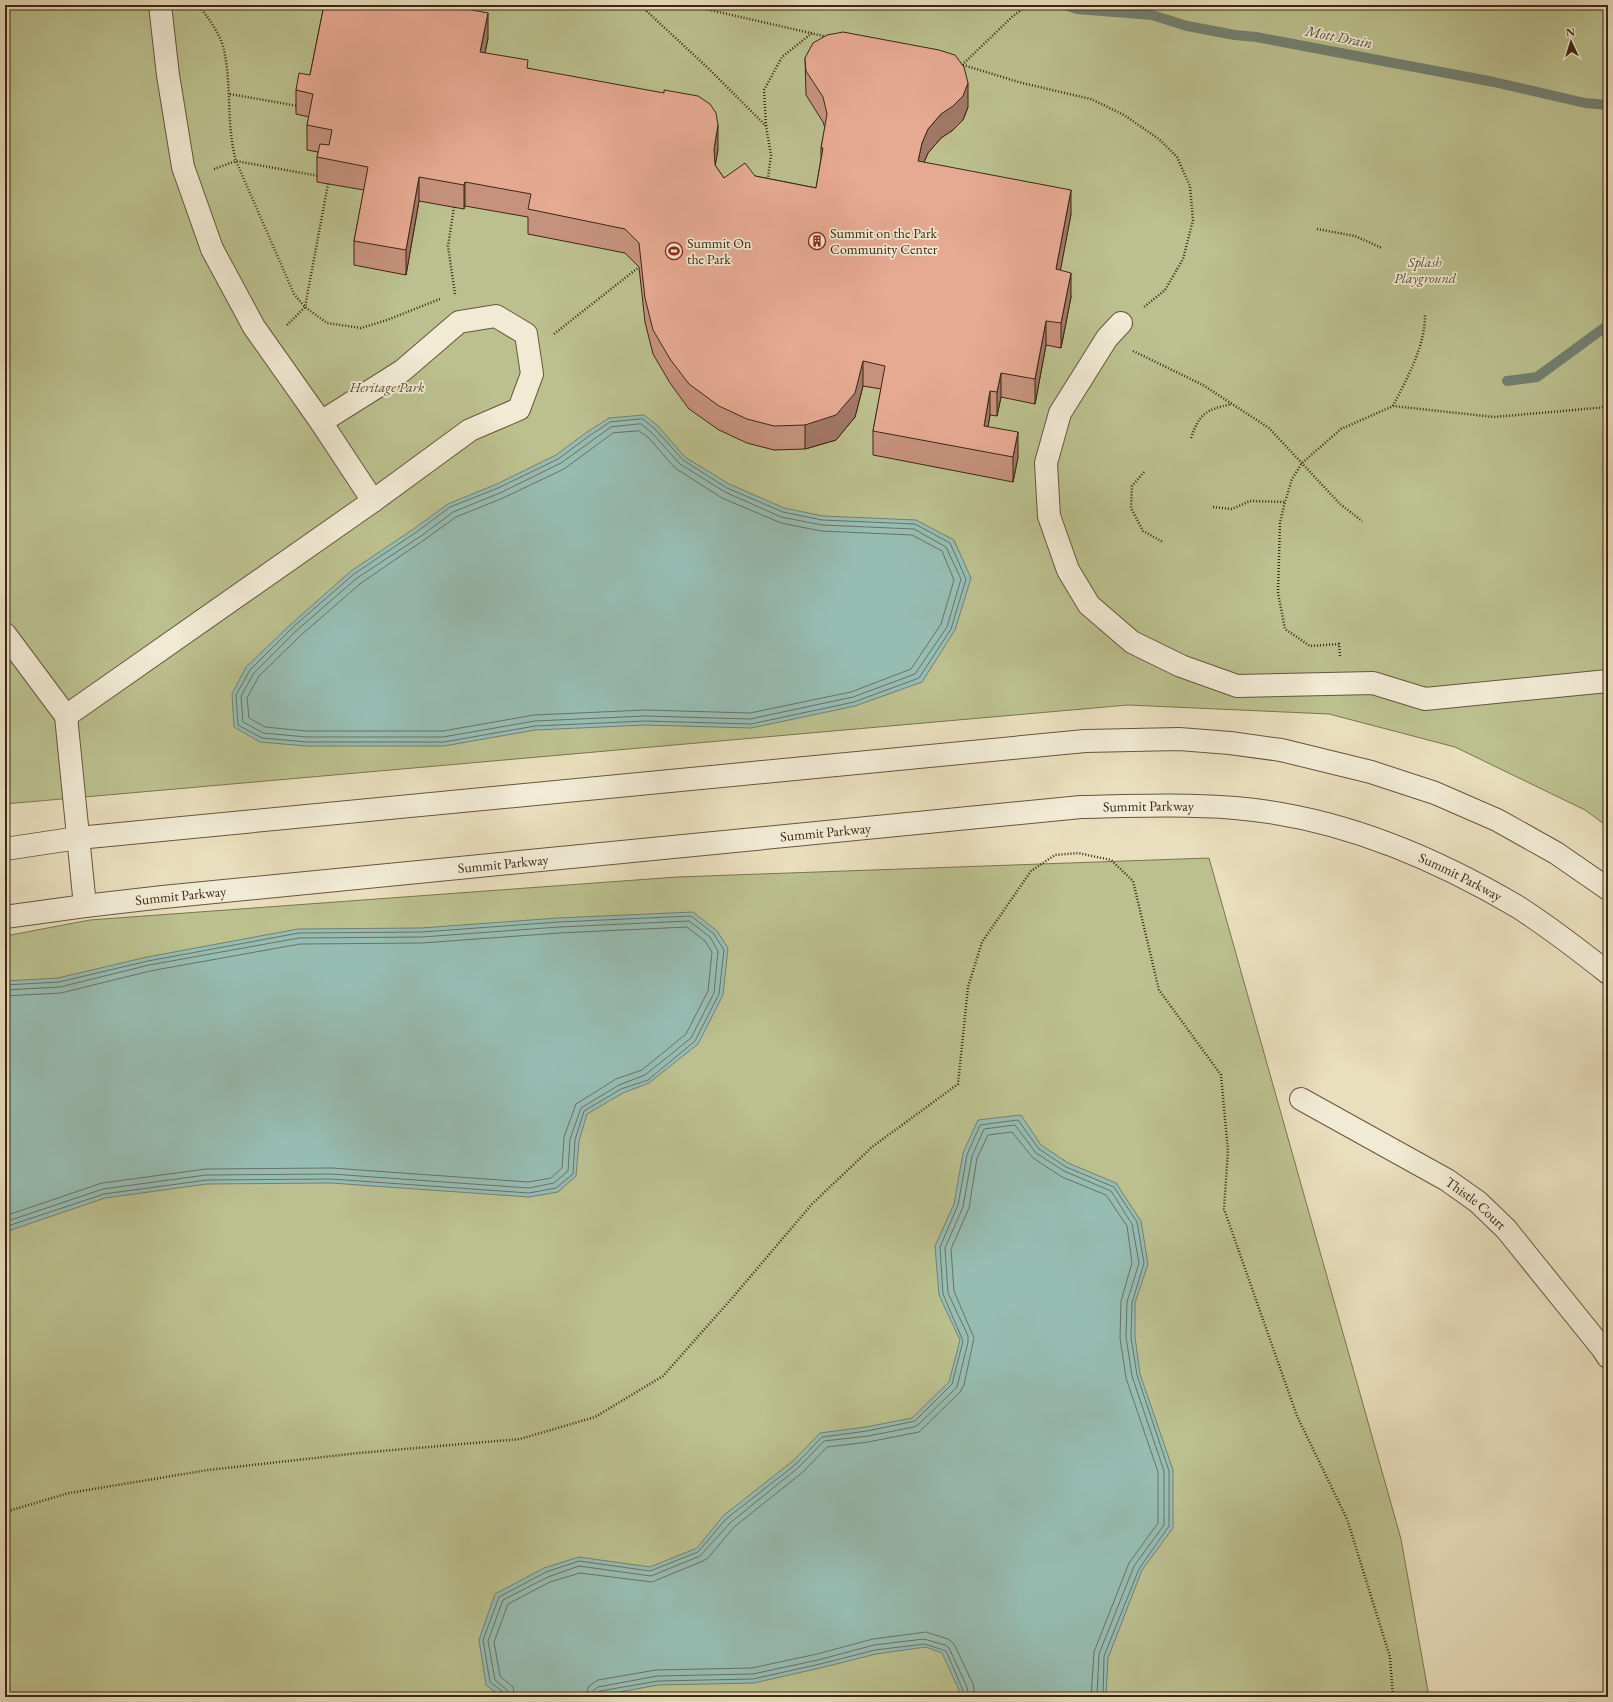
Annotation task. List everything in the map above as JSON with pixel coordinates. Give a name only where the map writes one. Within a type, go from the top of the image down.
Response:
[{"type":"street","points":[[160,5],[168,75],[183,167],[212,249],[254,327],[321,422],[373,500]]},
{"type":"street","points":[[66,716],[470,430],[519,409],[532,374],[526,334],[496,316],[459,322],[402,371],[321,422]]},
{"type":"street","points":[[1114,331],[1060,413],[1046,463],[1049,516],[1068,570],[1090,605],[1132,642],[1181,666],[1237,686],[1373,683],[1424,698],[1608,681]]},
{"type":"street","points":[[5,634],[66,716],[84,906]]},
{"type":"street","points":[[5,848],[78,838],[1085,740],[1179,739],[1230,743],[1281,750],[1371,772],[1435,793],[1497,820],[1550,849],[1608,889]]},
{"type":"street","name":"Summit Parkway","points":[[5,917],[84,906],[1073,808],[1185,806],[1236,808],[1272,813],[1333,826],[1392,845],[1450,869],[1518,908],[1562,937],[1608,973]]},
{"type":"street","name":"Thistle Court","points":[[1301,1099],[1447,1180],[1478,1202],[1506,1229],[1608,1357]]},
{"type":"path","points":[[640,5],[709,69],[766,126]]},
{"type":"path","points":[[688,5],[834,38]]},
{"type":"path","points":[[962,65],[1013,16],[1028,5]]},
{"type":"path","points":[[762,183],[768,178],[771,155],[766,126],[764,90],[782,57],[812,33]]},
{"type":"path","points":[[955,63],[1022,83],[1091,99],[1124,115],[1159,139],[1177,157],[1190,186],[1193,220],[1183,259],[1165,290],[1114,331],[1269,428],[1340,504],[1362,521]]},
{"type":"path","points":[[230,94],[298,106]]},
{"type":"path","points":[[236,161],[318,176]]},
{"type":"path","points":[[284,328],[305,307],[328,184]]},
{"type":"path","points":[[454,207],[448,246],[454,294]]},
{"type":"path","points":[[1317,229],[1355,236],[1382,248]]},
{"type":"path","points":[[552,335],[640,267]]},
{"type":"path","points":[[438,304],[442,298]]},
{"type":"path","points":[[1393,406],[1410,370],[1425,328],[1425,315]]},
{"type":"path","points":[[1191,438],[1197,422],[1211,409],[1232,404]]},
{"type":"path","points":[[1340,656],[1339,644],[1310,646],[1285,629],[1278,593],[1280,522],[1292,479],[1302,463],[1341,428],[1393,406],[1494,417],[1607,407],[1608,427]]},
{"type":"path","points":[[1144,472],[1132,486],[1131,508],[1143,530],[1163,542]]},
{"type":"path","points":[[1213,507],[1232,509],[1250,501],[1285,502]]},
{"type":"path","points":[[5,1512],[69,1493],[208,1470],[359,1453],[520,1439],[595,1417],[663,1376],[734,1297],[812,1204],[872,1147],[958,1084],[968,987],[982,942],[1031,871],[1055,855],[1078,853],[1111,860],[1133,881],[1159,990],[1221,1075],[1228,1151],[1224,1209],[1297,1416],[1347,1518],[1390,1658],[1393,1697]]},
{"type":"green space","name":"Heritage Park","points":[[5,5],[1608,5],[1608,827],[1585,810],[1455,747],[1329,714],[1128,705],[5,804]]},
{"type":"green space","points":[[1209,858],[1401,1539],[1429,1697],[5,1697],[5,936],[90,920],[677,877]]},
{"type":"water","points":[[644,415],[658,426],[685,457],[729,484],[784,508],[823,516],[916,520],[954,540],[971,578],[955,630],[922,682],[855,706],[751,728],[645,725],[535,730],[444,746],[307,746],[260,742],[234,727],[232,694],[246,667],[290,625],[351,571],[448,504],[497,484],[556,455],[609,418]]},
{"type":"water","points":[[693,912],[717,931],[728,948],[723,995],[698,1044],[649,1083],[623,1093],[587,1114],[579,1141],[576,1176],[558,1192],[529,1197],[331,1183],[207,1184],[105,1198],[5,1232],[5,981],[58,978],[147,957],[298,929],[421,928],[558,918]]},
{"type":"water","points":[[1021,1115],[1041,1145],[1068,1163],[1116,1183],[1141,1221],[1148,1264],[1135,1303],[1135,1337],[1140,1374],[1173,1470],[1173,1528],[1142,1570],[1108,1658],[1106,1697],[960,1697],[959,1690],[942,1653],[926,1647],[876,1654],[754,1683],[658,1685],[592,1697],[502,1697],[486,1685],[479,1640],[495,1594],[544,1568],[579,1557],[650,1567],[697,1548],[723,1516],[794,1460],[820,1433],[866,1427],[912,1418],[949,1382],[960,1340],[939,1295],[935,1246],[954,1204],[963,1153],[978,1120]]},
{"type":"building","name":"Summit on the Park Community Center","points":[[324,5],[456,5],[456,7],[488,13],[480,52],[528,60],[527,68],[664,93],[664,90],[698,96],[710,104],[716,113],[718,125],[714,149],[715,165],[724,178],[745,163],[755,176],[816,188],[827,114],[823,97],[806,71],[805,58],[813,43],[827,35],[843,32],[939,50],[955,55],[964,67],[968,83],[963,96],[953,106],[941,114],[928,129],[922,143],[918,161],[1071,190],[1056,269],[1071,273],[1061,323],[1046,321],[1035,379],[1001,373],[997,392],[990,391],[984,426],[1018,432],[1013,457],[873,431],[885,366],[863,361],[855,393],[836,415],[805,425],[774,426],[747,419],[719,406],[689,384],[670,359],[653,330],[645,298],[639,243],[625,229],[528,209],[531,194],[465,182],[464,185],[419,177],[406,250],[354,241],[368,167],[317,157],[320,144],[329,145],[332,130],[307,125],[313,94],[296,90],[299,73],[310,75]]},
{"type":"waterway","name":"Mott Drain","points":[[1065,5],[1077,9],[1152,15],[1187,26],[1235,35],[1256,37],[1494,82],[1585,103],[1608,105]]},
{"type":"waterway","points":[[1507,381],[1537,377],[1608,325]]},
{"type":"place","name":"Summit on the Park Community Center","points":[[817,241]]},
{"type":"place","name":"Summit On the Park","points":[[674,251]]},
{"type":"park label","name":"Splash Playground","points":[[1425,270]]}]
